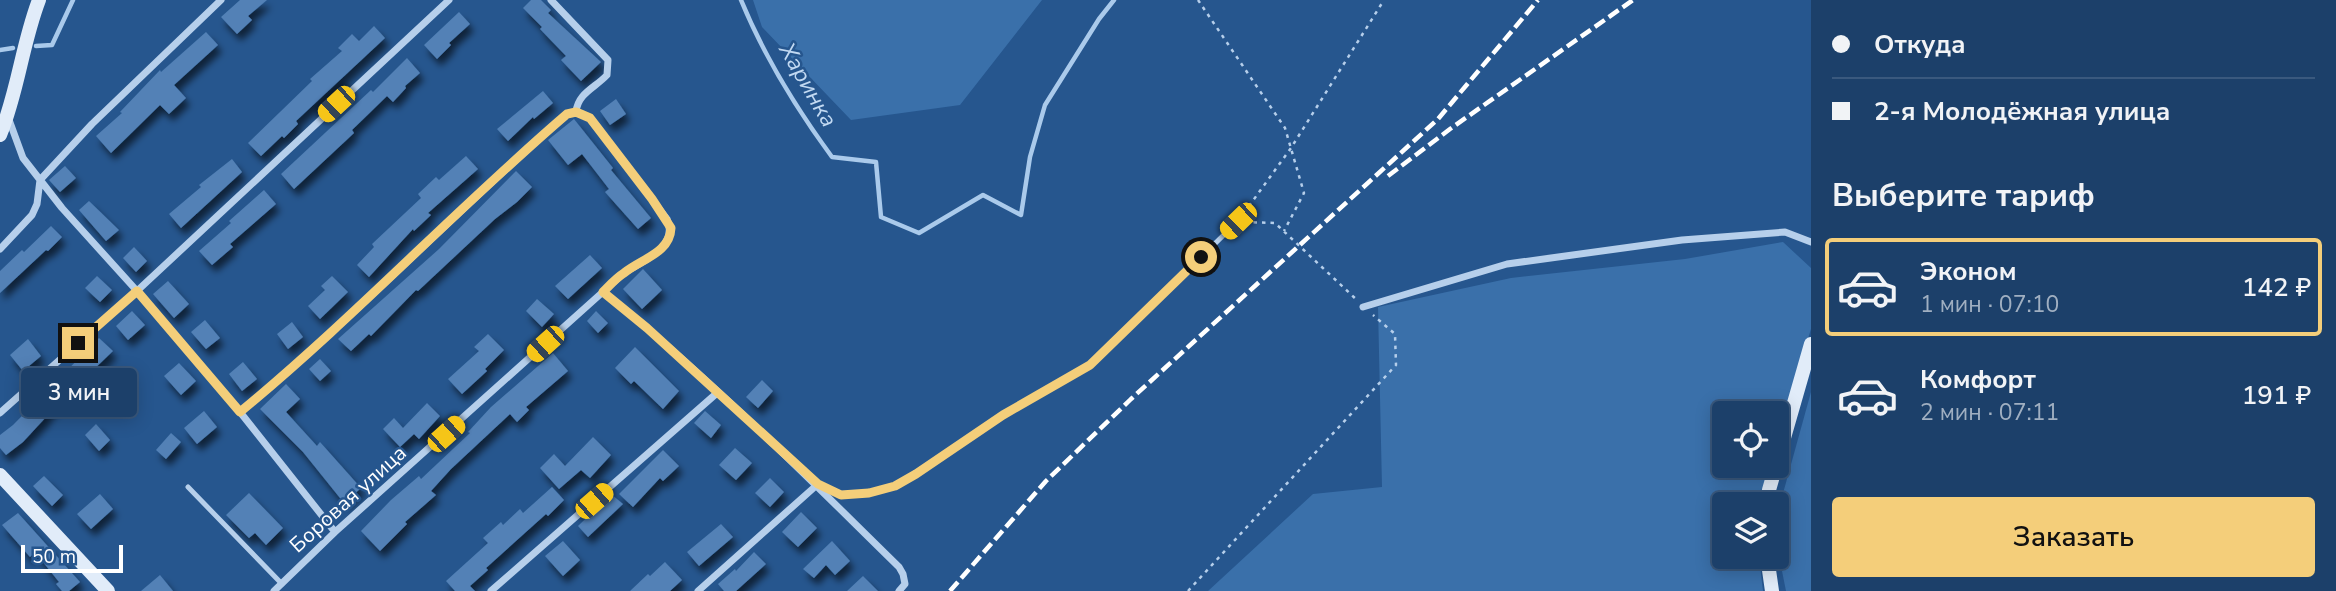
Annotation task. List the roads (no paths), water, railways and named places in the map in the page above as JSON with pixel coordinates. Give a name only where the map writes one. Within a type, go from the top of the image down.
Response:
[{"type":"street","points":[[0,135],[8,116],[39,0]]},
{"type":"street","points":[[0,249],[32,215],[37,204],[40,180],[92,124],[221,0]]},
{"type":"street","points":[[0,413],[137,291],[449,0]]},
{"type":"street","points":[[240,412],[302,360],[517,157],[567,114],[576,112],[582,96],[607,75],[608,60],[551,0]]},
{"type":"street","name":"Боровая улица","points":[[274,591],[335,532],[624,272],[659,251],[667,243],[671,228],[652,199],[590,118],[576,112]]},
{"type":"street","points":[[8,116],[23,158],[62,208],[240,412],[335,532]]},
{"type":"street","points":[[1363,307],[1507,264],[1682,240],[1785,232],[1811,242]]},
{"type":"street","points":[[603,292],[647,328],[818,484],[899,567],[905,584],[899,591]]},
{"type":"street","points":[[1769,492],[1811,344]]},
{"type":"street","points":[[491,591],[717,393]]},
{"type":"street","points":[[0,475],[108,591]]},
{"type":"street","points":[[698,591],[818,484]]},
{"type":"street","points":[[1769,569],[1772,591]]},
{"type":"lane","points":[[818,484],[841,495],[869,493],[895,486],[1003,415],[1090,365],[1238,221]]},
{"type":"lane","points":[[188,487],[282,584]]},
{"type":"waterway","name":"Харинка","points":[[36,46],[52,45],[73,0]]},
{"type":"waterway","name":"Харинка","points":[[741,0],[782,81],[832,157],[876,162],[881,217],[919,233],[983,195],[1021,215],[1030,157],[1045,105],[1099,19],[1114,0]]},
{"type":"waterway","name":"Харинка","points":[[0,50],[13,48]]},
{"type":"railway","points":[[950,591],[1046,481],[1131,399],[1438,119],[1538,0]]},
{"type":"railway","points":[[1388,176],[1633,0]]}]
